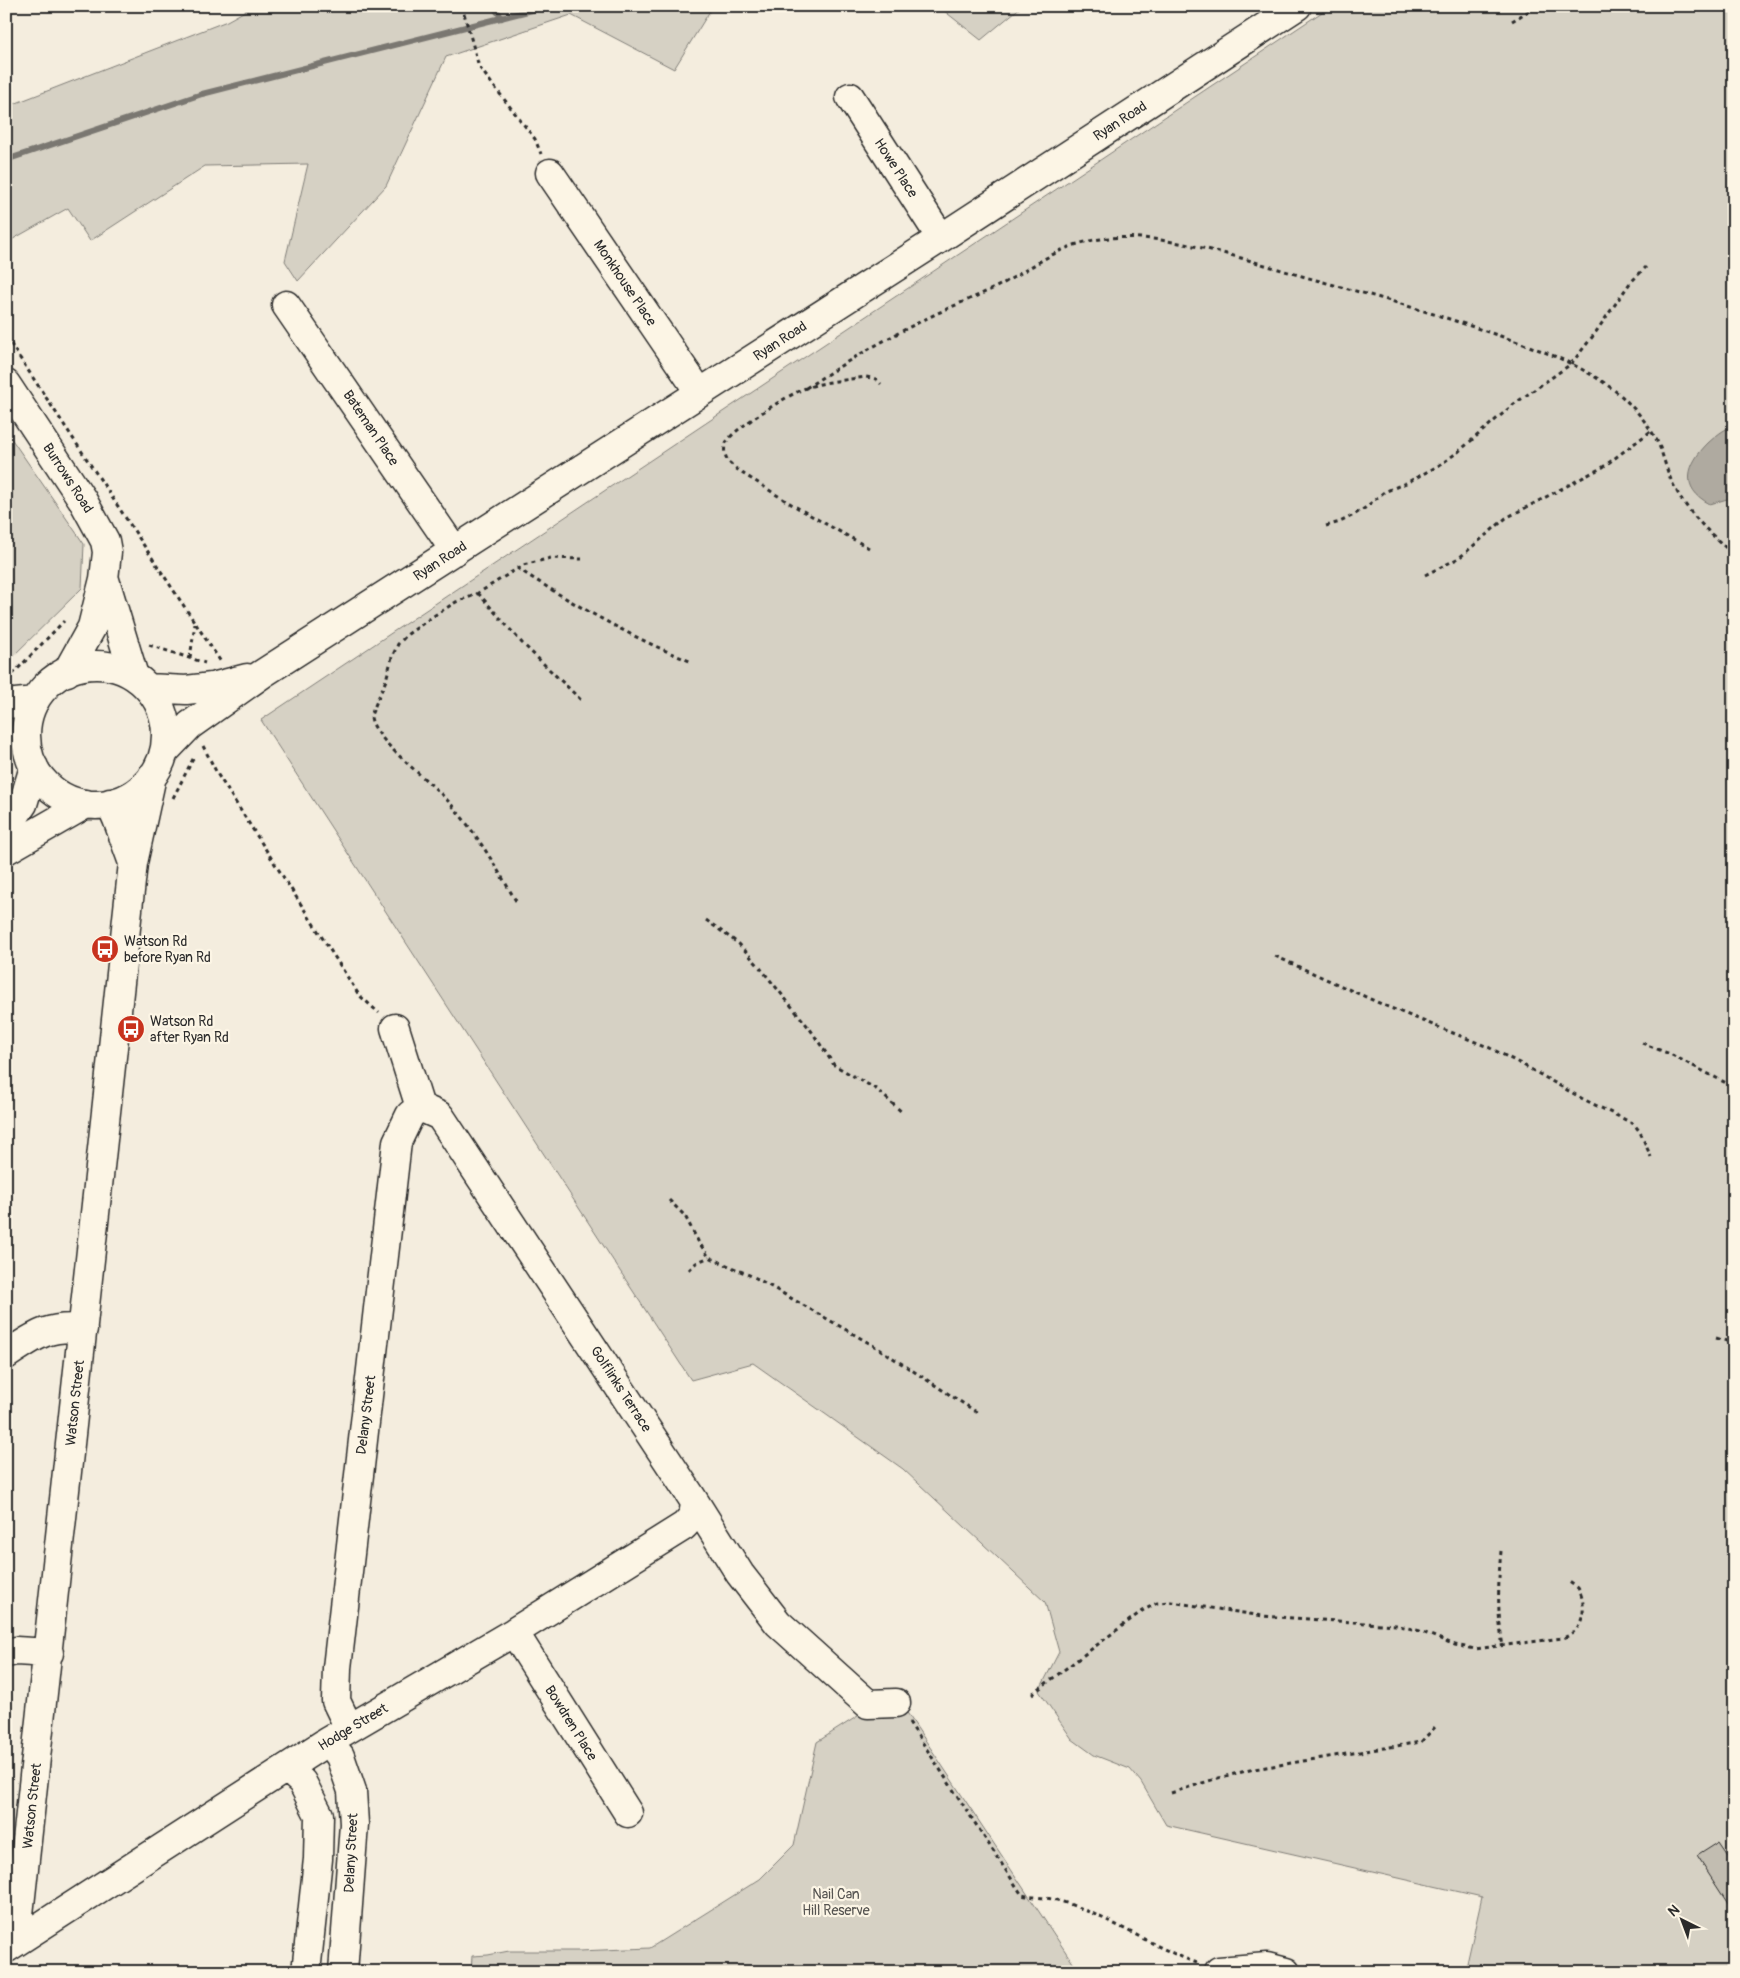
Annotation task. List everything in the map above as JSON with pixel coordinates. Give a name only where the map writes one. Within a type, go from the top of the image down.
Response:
[{"type":"street","name":"Ryan Road","points":[[164,752],[190,725],[262,674],[941,238],[1297,6]]},
{"type":"street","name":"Howe Place","points":[[850,97],[941,238]]},
{"type":"street","name":"Monkhouse Place","points":[[550,172],[700,393]]},
{"type":"street","name":"Bateman Place","points":[[286,305],[455,551]]},
{"type":"street","name":"Burrows Road","points":[[6,384],[95,520],[105,541],[107,552],[104,579],[92,627],[68,672]]},
{"type":"street","name":"Burrows Road","points":[[104,579],[141,682]]},
{"type":"street","points":[[6,829],[23,804],[31,758],[26,734],[29,717],[43,689],[55,679],[84,666],[102,666],[118,669],[141,682],[158,702],[164,718],[166,735],[164,752],[152,776],[133,794],[98,804],[6,850]]},
{"type":"street","name":"Ryan Road","points":[[141,682],[186,690],[212,687],[262,674]]},
{"type":"street","points":[[6,704],[35,702]]},
{"type":"street","points":[[6,732],[31,758],[47,785],[55,792],[75,802],[98,804]]},
{"type":"street","name":"Watson Street","points":[[11,1946],[49,1653],[133,864],[152,776]]},
{"type":"street","name":"Watson Street","points":[[98,804],[117,818],[133,864]]},
{"type":"street","points":[[395,1028],[420,1107]]},
{"type":"street","name":"Golflinks Terrace","points":[[420,1107],[440,1116],[691,1496],[740,1574],[778,1623],[868,1704],[896,1703]]},
{"type":"street","name":"Delany Street","points":[[343,1972],[354,1824],[352,1791],[340,1756],[336,1701],[337,1668],[397,1142],[410,1114],[420,1107]]},
{"type":"street","points":[[6,1355],[48,1330],[67,1327],[83,1329]]},
{"type":"street","name":"Hodge Street","points":[[11,1946],[339,1735],[514,1632],[684,1526],[693,1516],[695,1504]]},
{"type":"street","name":"Bowdren Place","points":[[514,1632],[628,1813]]},
{"type":"street","points":[[6,1653],[16,1651],[49,1653]]},
{"type":"street","points":[[287,1768],[302,1782],[319,1815],[318,1859],[306,1972]]},
{"type":"street","points":[[1219,1971],[1267,1967],[1286,1972]]},
{"type":"path","points":[[462,6],[479,67],[535,140],[550,172]]},
{"type":"path","points":[[1512,21],[1537,6]]},
{"type":"path","points":[[869,548],[775,494],[739,470],[730,462],[726,455],[725,447],[733,434],[790,396],[864,352],[939,312],[1002,284],[1063,248],[1090,241],[1126,238],[1156,240],[1212,251],[1464,323],[1523,344],[1571,364],[1598,378],[1621,396],[1651,431],[1659,446],[1673,485],[1689,511],[1734,555]]},
{"type":"path","points":[[1326,526],[1352,516],[1366,508],[1384,492],[1438,466],[1465,446],[1514,404],[1571,364],[1630,283],[1646,267]]},
{"type":"path","points":[[6,337],[224,667]]},
{"type":"path","points":[[806,388],[866,377],[876,379],[881,384]]},
{"type":"path","points":[[1425,575],[1459,558],[1506,518],[1603,468],[1651,431]]},
{"type":"path","points":[[516,901],[493,863],[450,803],[387,742],[370,720],[370,715],[386,680],[392,657],[398,644],[435,614],[456,602],[478,593],[517,568],[530,562],[551,558],[582,558]]},
{"type":"path","points":[[517,568],[596,616],[656,647],[692,662]]},
{"type":"path","points":[[478,593],[522,643],[582,701]]},
{"type":"path","points":[[6,680],[64,621]]},
{"type":"path","points":[[190,658],[195,623]]},
{"type":"path","points":[[143,644],[213,666]]},
{"type":"path","points":[[172,800],[201,743],[218,775],[360,995],[395,1028]]},
{"type":"path","points":[[706,920],[738,944],[757,964],[810,1029],[834,1065],[876,1089],[903,1113]]},
{"type":"path","points":[[1275,956],[1388,1006],[1488,1047],[1583,1099],[1634,1124],[1640,1132],[1651,1157]]},
{"type":"path","points":[[1642,1043],[1670,1054],[1734,1087]]},
{"type":"path","points":[[669,1200],[685,1216],[709,1257],[756,1278],[876,1347],[978,1413]]},
{"type":"path","points":[[689,1270],[696,1263],[709,1257]]},
{"type":"path","points":[[1716,1338],[1734,1343]]},
{"type":"path","points":[[1501,1551],[1499,1614],[1503,1646]]},
{"type":"path","points":[[1032,1694],[1142,1611],[1157,1603],[1180,1604],[1276,1618],[1396,1625],[1420,1631],[1465,1648],[1480,1649],[1563,1638],[1577,1631],[1582,1618],[1581,1595],[1578,1588],[1568,1582]]},
{"type":"path","points":[[896,1703],[1022,1895],[1058,1900],[1179,1956],[1219,1971]]},
{"type":"path","points":[[1171,1793],[1254,1769],[1421,1742],[1436,1726]]},
{"type":"green space","points":[[254,6],[713,6],[674,69],[571,15],[446,57],[386,186],[298,281],[285,261],[308,164],[205,166],[90,241],[68,208],[6,243],[6,107],[227,21]]},
{"type":"green space","points":[[938,6],[1022,6],[981,40]]},
{"type":"green space","points":[[1331,6],[1734,6],[1734,1972],[1465,1972],[1482,1897],[1166,1825],[1141,1782],[1130,1769],[1094,1755],[1072,1739],[1039,1691],[1059,1652],[1045,1602],[903,1469],[753,1363],[691,1380],[261,720]]},
{"type":"green space","points":[[6,431],[84,544],[82,588],[6,663]]},
{"type":"green space","name":"Nail Can Hill Reserve","points":[[894,1693],[1079,1972],[471,1972],[472,1956],[509,1951],[650,1948],[760,1879],[794,1845],[817,1742]]},
{"type":"shaded area","points":[[1734,426],[1734,497],[1710,504],[1700,498],[1694,491],[1690,483],[1691,467],[1708,443],[1723,431]]},
{"type":"building","points":[[1719,1842],[1734,1864],[1734,1913],[1697,1856]]},
{"type":"waterway","points":[[493,6],[502,18]]},
{"type":"waterway","points":[[6,160],[202,94],[548,6]]},
{"type":"place","name":"Watson Rd before Ryan Rd","points":[[105,949]]},
{"type":"place","name":"Watson Rd after Ryan Rd","points":[[131,1029]]}]
